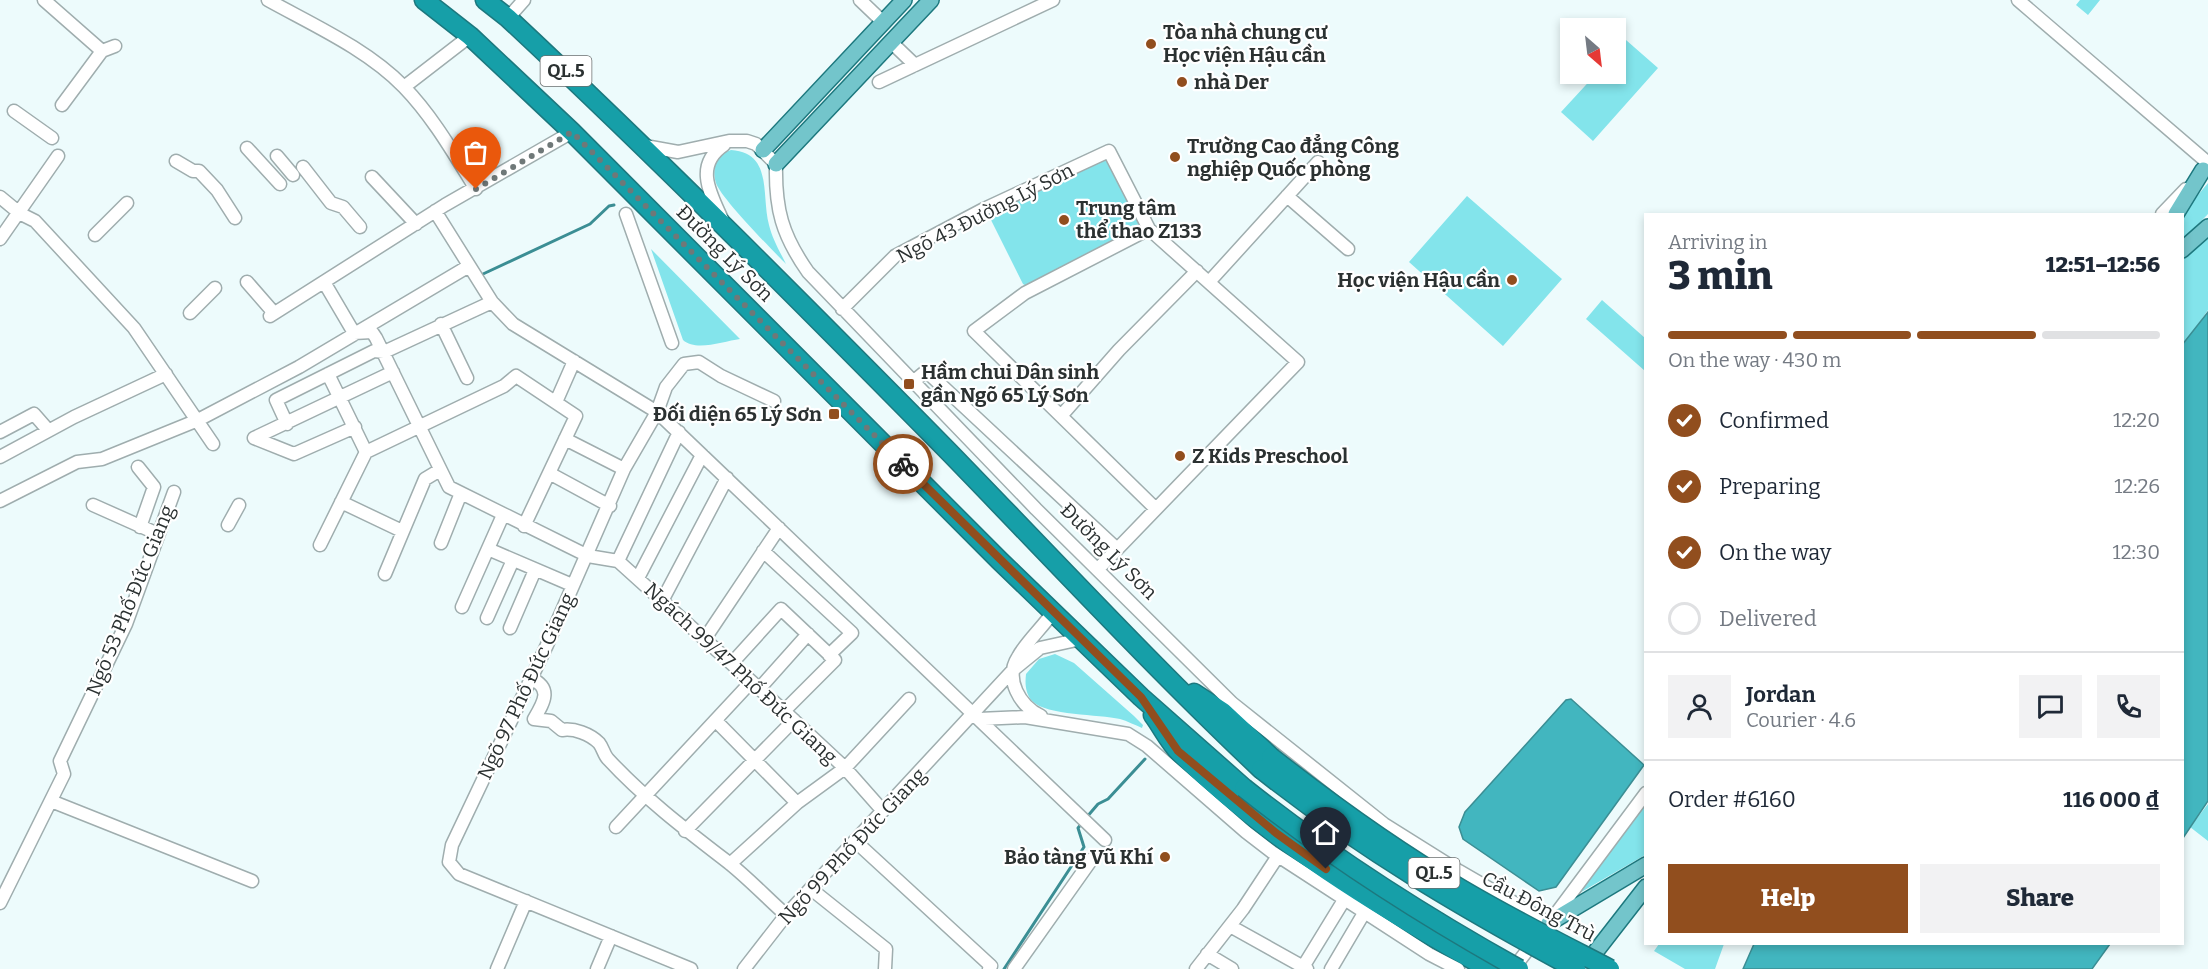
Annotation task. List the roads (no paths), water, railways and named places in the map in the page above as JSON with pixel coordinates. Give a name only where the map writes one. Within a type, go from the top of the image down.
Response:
[{"type":"highway","name":"Đường Lý Sơn","points":[[424,0],[470,36],[572,132],[1053,612],[1239,794]]},
{"type":"highway","name":"Đường Lý Sơn","points":[[485,0],[508,18],[643,146],[1163,671],[1266,763]]},
{"type":"highway","name":"Cầu Đông Trù","points":[[1266,763],[1351,837],[1402,871],[1576,969]]},
{"type":"highway","name":"Cầu Đông Trù","points":[[1266,763],[1412,859],[1480,900],[1610,969]]},
{"type":"highway","name":"QL.5","points":[[1239,794],[1276,833],[1379,904],[1489,969]]},
{"type":"highway","name":"QL.5","points":[[1239,794],[1387,892],[1519,969]]},
{"type":"main road","points":[[763,150],[904,0]]},
{"type":"main road","points":[[776,164],[931,0]]},
{"type":"main road","points":[[883,22],[891,42]]},
{"type":"main road","points":[[2177,213],[2206,166]]},
{"type":"main road","points":[[2184,248],[2208,227]]},
{"type":"main road","points":[[1549,923],[1644,866]]},
{"type":"main road","points":[[1581,969],[1644,890]]},
{"type":"street","points":[[44,0],[65,16],[102,51]]},
{"type":"street","points":[[268,0],[377,65],[404,87],[439,131],[476,189]]},
{"type":"street","points":[[508,18],[524,0]]},
{"type":"street","points":[[860,0],[883,22]]},
{"type":"street","points":[[2018,0],[2206,166],[2163,213]]},
{"type":"street","points":[[879,82],[1046,1]]},
{"type":"street","points":[[404,87],[470,36]]},
{"type":"street","points":[[891,42],[915,65]]},
{"type":"street","points":[[62,105],[102,51],[115,46]]},
{"type":"street","points":[[14,111],[52,138]]},
{"type":"street","points":[[247,282],[272,314],[435,212],[572,132]]},
{"type":"street","points":[[643,146],[678,152],[692,151],[729,141],[747,141],[763,150],[776,164]]},
{"type":"street","name":"Đường Lý Sơn","points":[[726,229],[707,184],[706,174],[710,156],[729,141]]},
{"type":"street","points":[[247,148],[280,184]]},
{"type":"street","name":"Ngõ 43 Đường Lý Sơn","points":[[842,309],[895,256],[984,209],[1108,151],[1149,229]]},
{"type":"street","points":[[0,239],[17,211],[58,156]]},
{"type":"street","points":[[277,156],[293,175]]},
{"type":"street","points":[[176,161],[193,171],[199,171],[217,190],[235,218]]},
{"type":"street","points":[[1209,282],[1318,162]]},
{"type":"street","name":"Đường Lý Sơn","points":[[776,164],[778,215],[782,227],[808,272],[1156,631],[1232,703],[1384,824],[1549,923]]},
{"type":"street","points":[[303,167],[331,202],[343,207],[360,227]]},
{"type":"street","points":[[372,177],[416,224]]},
{"type":"street","points":[[1287,196],[1348,249]]},
{"type":"street","points":[[0,197],[17,211],[35,221],[134,328],[213,444]]},
{"type":"street","points":[[95,235],[127,203]]},
{"type":"street","points":[[435,212],[492,302],[513,324],[657,412],[1105,840]]},
{"type":"street","points":[[626,214],[672,343]]},
{"type":"street","points":[[1098,570],[1155,508],[1298,362],[1149,229],[1024,293],[974,331],[1155,508]]},
{"type":"street","points":[[0,501],[77,462],[102,459],[198,420],[469,266]]},
{"type":"street","points":[[1062,416],[1119,350],[1197,272]]},
{"type":"street","points":[[324,282],[354,333]]},
{"type":"street","points":[[190,313],[215,288]]},
{"type":"street","points":[[287,423],[276,400],[374,351],[384,352],[492,302]]},
{"type":"street","points":[[441,324],[467,378]]},
{"type":"street","points":[[354,333],[372,332],[384,352],[418,428],[449,487],[524,526],[565,542],[588,556],[618,561],[679,432]]},
{"type":"street","points":[[556,402],[574,361]]},
{"type":"street","name":"Ngõ 97 Phố Đức Giang","points":[[692,969],[459,874],[449,862],[452,845],[572,585],[588,556],[624,469],[657,412],[666,387],[684,364],[699,362],[721,376],[774,401]]},
{"type":"street","points":[[914,381],[926,371],[1117,549]]},
{"type":"street","points":[[355,428],[294,454],[254,438],[393,372]]},
{"type":"street","points":[[0,457],[74,417],[166,374]]},
{"type":"street","points":[[328,374],[366,452]]},
{"type":"street","points":[[320,545],[366,452],[504,386],[516,376],[576,416],[524,526]]},
{"type":"street","points":[[0,432],[34,414],[48,430]]},
{"type":"street","points":[[565,439],[624,469]]},
{"type":"street","points":[[638,578],[702,455]]},
{"type":"street","points":[[138,467],[154,487],[140,526]]},
{"type":"street","points":[[385,574],[425,479],[440,470]]},
{"type":"street","points":[[549,473],[610,506]]},
{"type":"street","points":[[662,601],[727,478]]},
{"type":"street","name":"Ngõ 53 Phố Đức Giang","points":[[0,903],[64,774],[60,760],[126,624],[174,492]]},
{"type":"street","points":[[441,543],[461,493]]},
{"type":"street","points":[[341,502],[402,531]]},
{"type":"street","points":[[93,505],[158,534]]},
{"type":"street","points":[[228,525],[239,506]]},
{"type":"street","points":[[462,607],[503,515]]},
{"type":"street","points":[[706,637],[779,528]]},
{"type":"street","points":[[488,549],[572,585]]},
{"type":"street","points":[[763,551],[852,633],[784,711]]},
{"type":"street","points":[[487,618],[513,560]]},
{"type":"street","name":"Ngách 99/47 Phố Đức Giang","points":[[618,561],[706,637],[755,686],[845,768],[883,811]]},
{"type":"street","points":[[510,628],[535,570]]},
{"type":"street","points":[[732,663],[781,609],[832,657]]},
{"type":"street","points":[[1053,612],[1017,657],[1013,670],[1018,695],[1024,705],[1040,715],[1077,725]]},
{"type":"street","points":[[616,827],[717,722],[808,634]]},
{"type":"street","points":[[1013,670],[1040,648],[1081,639]]},
{"type":"street","name":"Ngõ 99 Phố Đức Giang","points":[[744,969],[786,915],[963,725],[976,716],[1013,670]]},
{"type":"street","points":[[530,678],[539,681],[546,699],[534,719],[551,721],[562,730],[573,728],[598,743],[621,774],[645,796],[685,831],[730,864],[786,915]]},
{"type":"street","points":[[730,864],[797,803],[845,768],[909,699]]},
{"type":"street","points":[[976,716],[1025,717],[1119,731],[1137,739],[1246,832],[1278,856],[1429,954],[1458,969]]},
{"type":"street","points":[[685,831],[794,720]]},
{"type":"street","points":[[717,722],[797,803]]},
{"type":"street","points":[[1513,969],[1644,797]]},
{"type":"street","points":[[51,801],[252,881]]},
{"type":"street","points":[[855,841],[991,966],[989,969]]},
{"type":"street","points":[[1196,969],[1230,926],[1278,856]]},
{"type":"street","points":[[1014,969],[1092,859]]},
{"type":"street","points":[[811,889],[886,949],[885,969]]},
{"type":"street","points":[[1230,926],[1305,968],[1344,900]]},
{"type":"street","points":[[497,969],[526,901]]},
{"type":"street","points":[[1331,969],[1364,913]]},
{"type":"street","points":[[597,969],[611,936]]},
{"type":"street","points":[[1207,954],[1232,969]]},
{"type":"waterway","points":[[483,274],[590,224],[609,206],[614,205]]},
{"type":"waterway","points":[[1086,818],[1098,804],[1108,799],[1145,759]]},
{"type":"waterway","points":[[1004,969],[1084,847],[1078,828],[1082,823]]},
{"type":"place","name":"Tòa nhà chung cư Học viện Hậu cần","points":[[1151,44]]},
{"type":"place","name":"nhà Der","points":[[1182,82]]},
{"type":"place","name":"Trường Cao đẳng Công nghiệp Quốc phòng","points":[[1175,157]]},
{"type":"place","name":"Trung tâm thể thao Z133","points":[[1064,220]]},
{"type":"place","name":"Học viện Hậu cần","points":[[1512,280]]},
{"type":"place","name":"Hầm chui Dân sinh gần Ngõ 65 Lý Sơn","points":[[909,384]]},
{"type":"place","name":"Đối diện 65 Lý Sơn","points":[[834,414]]},
{"type":"place","name":"Z Kids Preschool","points":[[1180,456]]},
{"type":"place","name":"Bảo tàng Vũ Khí","points":[[1165,857]]}]
